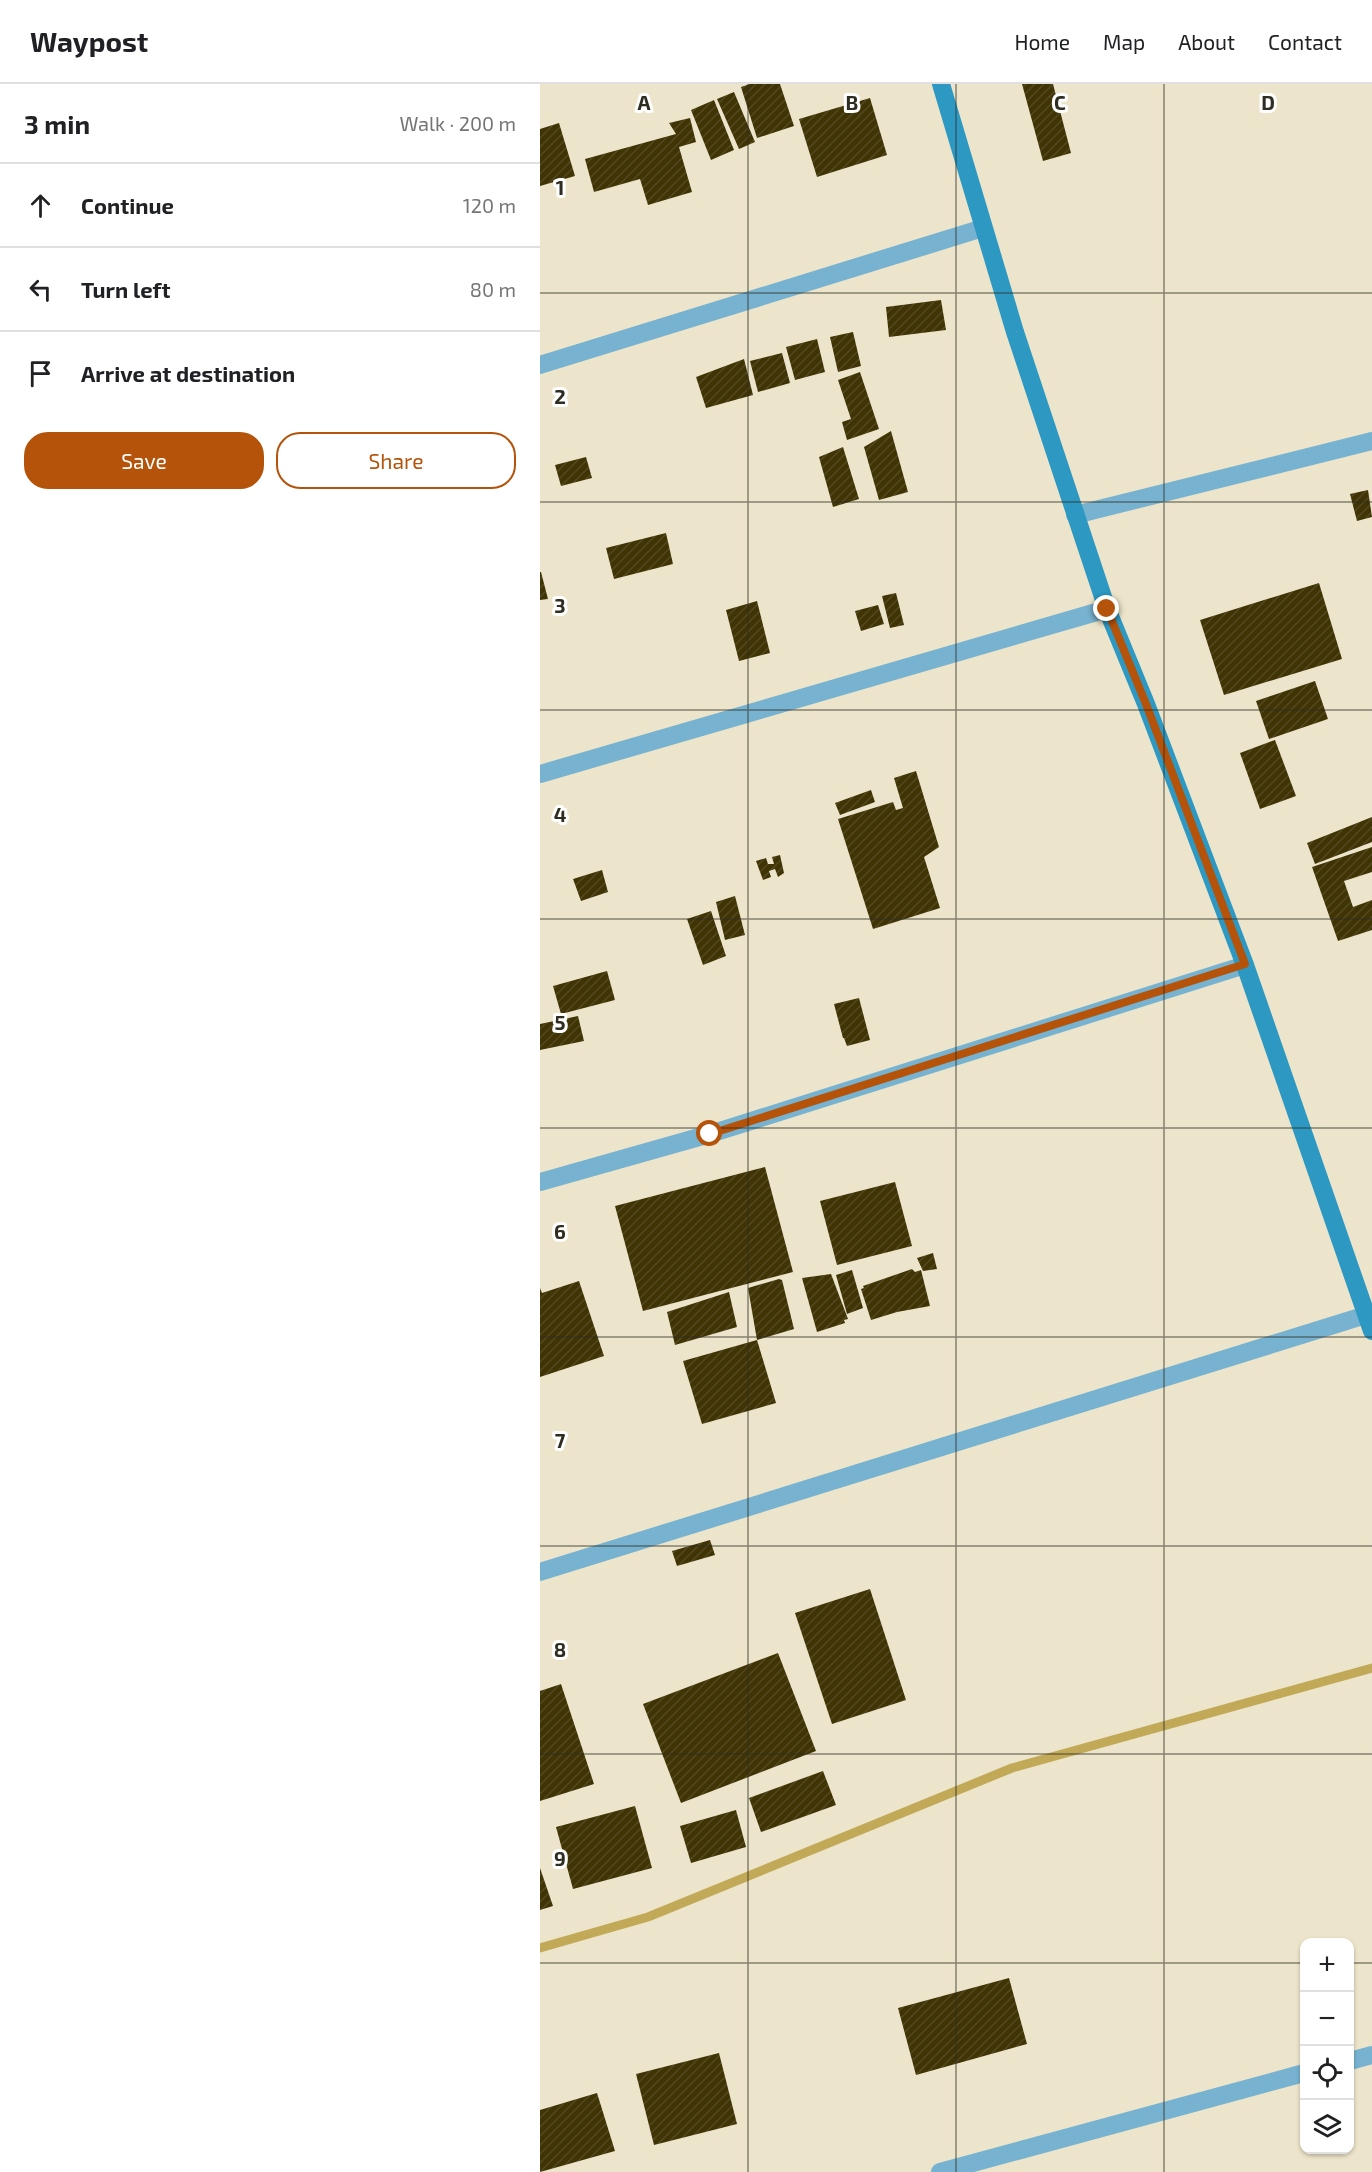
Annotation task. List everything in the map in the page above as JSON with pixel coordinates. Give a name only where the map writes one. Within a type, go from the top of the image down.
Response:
[{"type":"street","points":[[540,1572],[1369,1323],[1245,964],[1146,704],[1107,609],[983,228],[941,84]]},
{"type":"street","points":[[540,365],[983,228]]},
{"type":"street","points":[[1075,515],[1372,441]]},
{"type":"street","points":[[540,774],[1107,609]]},
{"type":"street","points":[[540,1182],[710,1134],[1245,964]]},
{"type":"street","points":[[1354,2060],[1372,2055]]},
{"type":"street","points":[[940,2172],[1300,2074]]},
{"type":"building","points":[[750,84],[780,84],[794,126],[757,138],[741,87]]},
{"type":"building","points":[[1022,84],[1053,84],[1071,153],[1043,161]]},
{"type":"building","points":[[734,92],[755,142],[739,149],[717,99]]},
{"type":"building","points":[[870,98],[887,155],[817,177],[799,119]]},
{"type":"building","points":[[714,100],[734,150],[711,160],[691,110]]},
{"type":"building","points":[[690,118],[696,142],[679,147],[692,192],[648,205],[640,179],[594,192],[585,159],[676,134],[669,123]]},
{"type":"building","points":[[559,123],[575,176],[540,186],[540,129]]},
{"type":"building","points":[[941,300],[946,330],[889,337],[886,307]]},
{"type":"building","points":[[853,332],[861,366],[838,372],[830,337]]},
{"type":"building","points":[[817,339],[825,372],[795,380],[786,347]]},
{"type":"building","points":[[782,353],[790,383],[758,392],[750,361]]},
{"type":"building","points":[[744,359],[753,395],[706,408],[696,377]]},
{"type":"building","points":[[860,372],[879,429],[847,440],[842,422],[851,419],[838,380]]},
{"type":"building","points":[[891,431],[908,492],[879,500],[864,447]]},
{"type":"building","points":[[843,447],[859,499],[833,507],[819,457]]},
{"type":"building","points":[[586,457],[592,478],[561,486],[555,465]]},
{"type":"building","points":[[1368,490],[1372,517],[1357,521],[1350,494]]},
{"type":"building","points":[[666,533],[673,564],[614,579],[606,548]]},
{"type":"building","points":[[541,572],[548,599],[540,600]]},
{"type":"building","points":[[1319,583],[1342,659],[1224,695],[1200,620]]},
{"type":"building","points":[[896,593],[904,625],[890,628],[882,596]]},
{"type":"building","points":[[757,601],[770,653],[739,661],[726,610]]},
{"type":"building","points":[[878,605],[884,624],[861,631],[855,611]]},
{"type":"building","points":[[1315,681],[1328,719],[1269,739],[1256,701]]},
{"type":"building","points":[[1275,740],[1296,796],[1260,809],[1240,753]]},
{"type":"building","points":[[916,771],[939,847],[924,857],[940,908],[873,929],[838,819],[893,802],[896,810],[903,808],[894,778]]},
{"type":"building","points":[[871,790],[875,802],[840,815],[835,803]]},
{"type":"building","points":[[1372,817],[1372,842],[1315,864],[1307,843]]},
{"type":"building","points":[[1372,847],[1372,872],[1344,881],[1353,907],[1372,900],[1372,930],[1338,941],[1312,867]]},
{"type":"building","points":[[780,855],[784,873],[778,877],[775,869],[769,871],[771,877],[763,880],[756,861],[766,858],[768,864],[774,864],[772,857]]},
{"type":"building","points":[[602,870],[608,892],[581,901],[573,879]]},
{"type":"building","points":[[735,896],[745,935],[725,940],[716,902]]},
{"type":"building","points":[[711,911],[726,956],[703,965],[687,919]]},
{"type":"building","points":[[607,971],[615,1000],[561,1014],[553,986]]},
{"type":"building","points":[[859,998],[870,1040],[847,1046],[834,1004]]},
{"type":"building","points":[[578,1016],[584,1041],[540,1050],[540,1024]]},
{"type":"building","points":[[765,1167],[793,1272],[643,1311],[615,1206]]},
{"type":"building","points":[[895,1182],[912,1246],[837,1265],[820,1201]]},
{"type":"building","points":[[933,1253],[937,1269],[923,1271],[917,1258]]},
{"type":"building","points":[[912,1269],[915,1272],[921,1270],[930,1306],[871,1320],[861,1289],[864,1288],[863,1286]]},
{"type":"building","points":[[852,1270],[863,1308],[847,1314],[836,1275]]},
{"type":"building","points":[[831,1274],[848,1319],[844,1320],[845,1323],[817,1332],[802,1278]]},
{"type":"building","points":[[782,1280],[794,1329],[757,1340],[748,1288]]},
{"type":"building","points":[[579,1281],[604,1356],[540,1377],[540,1288],[542,1293]]},
{"type":"building","points":[[729,1292],[737,1327],[675,1345],[667,1312]]},
{"type":"building","points":[[757,1340],[776,1403],[702,1424],[683,1361]]},
{"type":"building","points":[[710,1540],[715,1555],[677,1566],[672,1551]]},
{"type":"building","points":[[870,1589],[906,1700],[832,1724],[795,1613]]},
{"type":"building","points":[[778,1653],[816,1751],[681,1803],[643,1704]]},
{"type":"building","points":[[561,1684],[594,1784],[540,1801],[540,1691]]},
{"type":"building","points":[[823,1771],[836,1805],[761,1832],[749,1798]]},
{"type":"building","points":[[635,1806],[652,1868],[573,1889],[556,1827]]},
{"type":"building","points":[[736,1810],[746,1847],[691,1863],[680,1826]]},
{"type":"building","points":[[540,1868],[553,1906],[540,1910]]},
{"type":"building","points":[[1009,1978],[1027,2044],[916,2075],[898,2008]]},
{"type":"building","points":[[719,2053],[737,2124],[654,2145],[636,2074]]},
{"type":"building","points":[[597,2093],[615,2151],[540,2172],[540,2110]]},
{"type":"waterway","points":[[540,1948],[648,1917],[1012,1768],[1372,1668]]},
{"type":"route","points":[[710,1134],[1245,964],[1146,704],[1107,609]]}]
